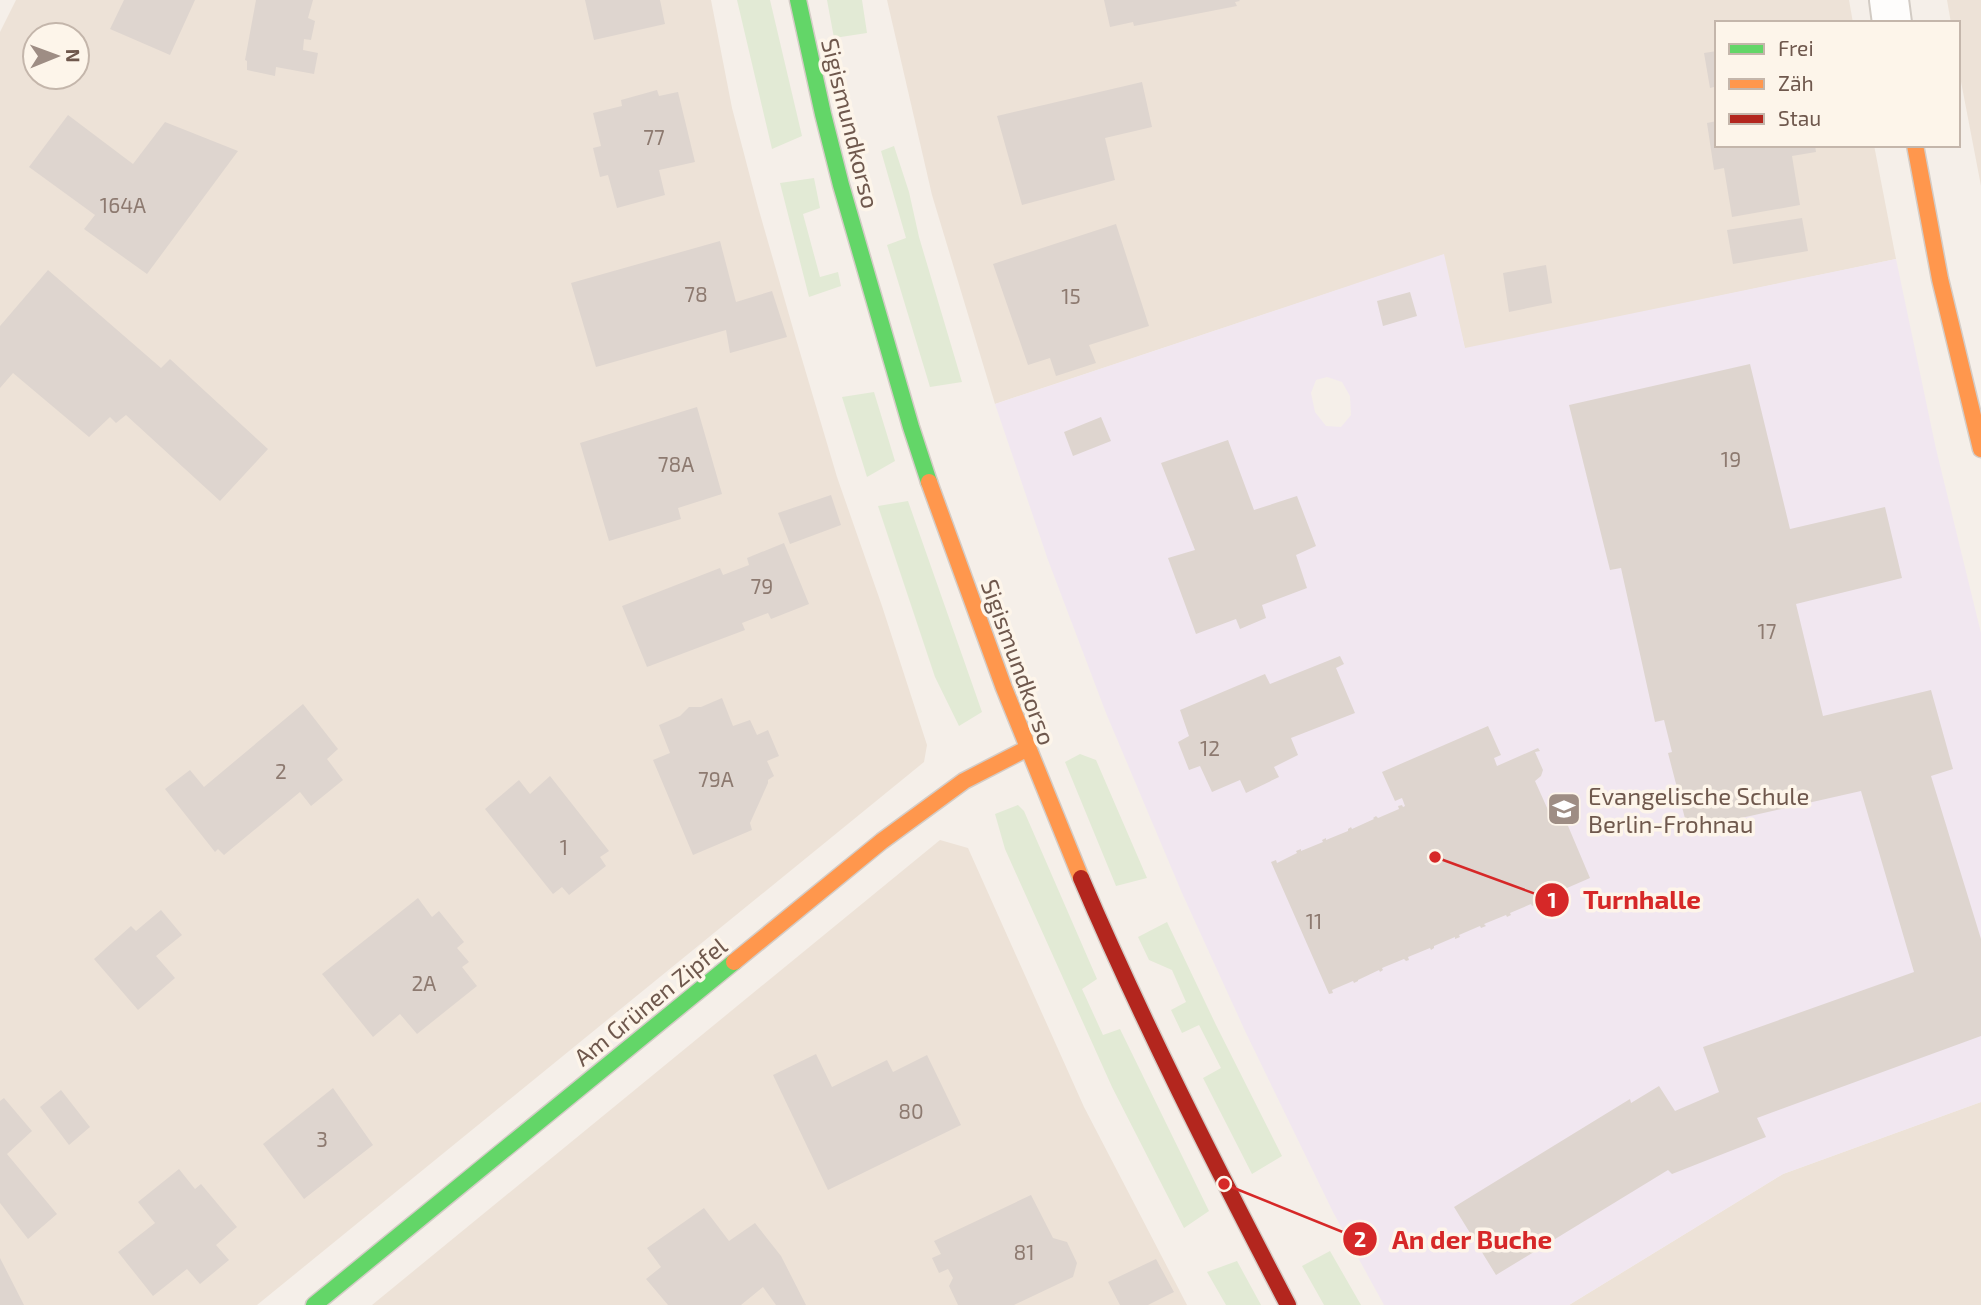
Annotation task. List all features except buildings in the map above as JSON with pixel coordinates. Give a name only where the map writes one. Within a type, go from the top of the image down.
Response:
[{"type":"street","name":"Sigismundkorso","points":[[797,0],[827,132],[872,295],[923,462],[1026,748],[1101,923],[1156,1042],[1224,1184],[1288,1305]]},
{"type":"street","points":[[1888,0],[1892,21]]},
{"type":"street","points":[[1915,147],[1940,279],[1981,449]]},
{"type":"street","name":"Am Grünen Zipfel","points":[[314,1305],[882,841],[964,781],[1026,748]]},
{"type":"shaded area","points":[[16,0],[711,0],[732,108],[758,207],[837,477],[927,745],[924,762],[257,1305],[0,1305],[0,32]]},
{"type":"shaded area","points":[[887,0],[1849,0],[1853,21],[1715,21],[1715,147],[1874,147],[1896,259],[1465,349],[1443,255],[995,404],[932,195]]},
{"type":"shaded area","points":[[1947,0],[1981,0],[1981,186],[1960,76],[1960,21],[1951,21]]},
{"type":"shaded area","name":"Evangelische Schule Berlin-Frohnau","points":[[1444,254],[1465,348],[1896,259],[1936,449],[1981,633],[1981,1102],[1783,1174],[1569,1305],[1384,1305],[1333,1212],[1182,893],[1106,713],[1048,560],[995,404]],"holes":[[[1327,377],[1342,382],[1350,396],[1351,415],[1341,427],[1326,426],[1315,412],[1311,393],[1316,380]]]},
{"type":"shaded area","points":[[940,840],[968,848],[1084,1107],[1187,1305],[372,1305]]},
{"type":"shaded area","points":[[1981,1102],[1981,1305],[1569,1305],[1783,1174]]},
{"type":"green space","points":[[737,0],[770,0],[802,136],[772,149]]},
{"type":"green space","points":[[827,0],[862,0],[867,33],[834,38]]},
{"type":"green space","points":[[894,146],[962,382],[930,387],[887,245],[906,238],[881,151]]},
{"type":"green space","points":[[814,178],[820,208],[803,214],[820,277],[838,272],[841,286],[809,297],[780,183]]},
{"type":"green space","points":[[874,392],[895,461],[867,477],[842,397]]},
{"type":"green space","points":[[908,501],[982,712],[959,726],[935,677],[878,506]]},
{"type":"green space","points":[[1080,754],[1096,760],[1147,878],[1116,886],[1065,762]]},
{"type":"green space","points":[[1018,805],[1024,811],[1097,979],[1082,989],[1103,1035],[1120,1029],[1209,1211],[1184,1228],[1112,1087],[1005,849],[995,814]]},
{"type":"green space","points":[[1167,922],[1282,1156],[1252,1174],[1203,1078],[1221,1068],[1199,1025],[1182,1033],[1171,1010],[1186,1002],[1172,970],[1149,960],[1138,937]]},
{"type":"green space","points":[[1330,1251],[1361,1305],[1324,1305],[1302,1266]]},
{"type":"green space","points":[[1237,1261],[1261,1305],[1226,1305],[1207,1272]]},
{"type":"traffic: fast","points":[[798,0],[841,185],[929,482]]},
{"type":"traffic: fast","points":[[314,1305],[734,962]]},
{"type":"traffic: slow","points":[[1915,147],[1940,279],[1981,449]]},
{"type":"traffic: slow","points":[[929,482],[1004,688],[1081,878]]},
{"type":"traffic: slow","points":[[734,962],[882,841],[964,781],[1026,749]]},
{"type":"traffic: jam","points":[[1081,878],[1180,1093],[1288,1305]]},
{"type":"place","name":"Evangelische Schule Berlin-Frohnau","points":[[1564,809]]},
{"type":"place","name":"Turnhalle","points":[[1435,857]]},
{"type":"place","name":"An der Buche","points":[[1224,1184]]}]
